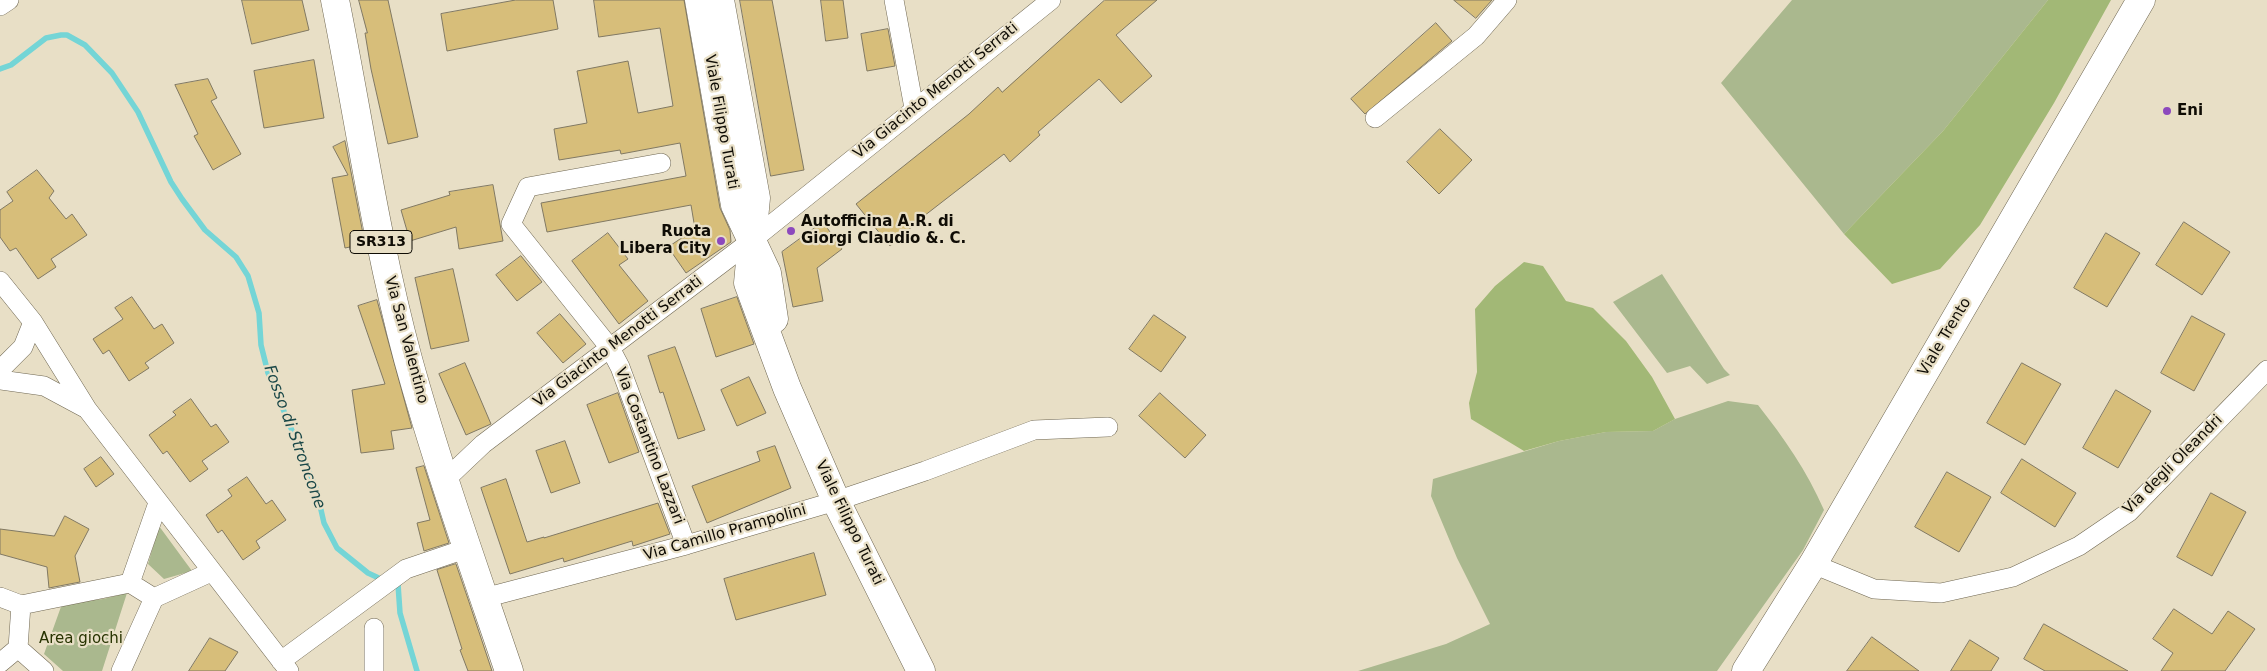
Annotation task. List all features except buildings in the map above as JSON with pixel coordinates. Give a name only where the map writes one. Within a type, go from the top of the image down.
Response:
[{"type":"street","points":[[0,6],[9,0]]},
{"type":"street","name":"Via San Valentino","points":[[336,0],[376,220],[408,358],[484,598],[510,671]]},
{"type":"street","name":"Viale Filippo Turati","points":[[699,0],[735,205],[767,273],[782,372],[836,501],[921,671]]},
{"type":"street","name":"Viale Filippo Turati","points":[[720,0],[756,198],[751,241]]},
{"type":"street","points":[[894,0],[914,108]]},
{"type":"street","name":"Via Giacinto Menotti Serrati","points":[[446,480],[484,444],[751,241],[914,108],[1051,0]]},
{"type":"street","points":[[1375,118],[1476,36],[1507,0]]},
{"type":"street","name":"Viale Trento","points":[[1746,671],[1813,564],[2142,0]]},
{"type":"street","name":"Via Costantino Lazzari","points":[[661,163],[528,187],[511,224],[610,348],[620,367],[686,545]]},
{"type":"street","points":[[0,281],[33,322],[87,409],[210,572],[285,666],[367,596],[406,568],[468,548]]},
{"type":"street","points":[[0,370],[23,348],[33,322]]},
{"type":"street","name":"Via degli Oleandri","points":[[1813,564],[1874,589],[1941,593],[2013,576],[2079,546],[2129,512],[2267,370]]},
{"type":"street","points":[[0,380],[44,386],[87,409]]},
{"type":"street","name":"Via Camillo Prampolini","points":[[484,598],[686,545],[836,501],[925,471],[1034,430],[1108,427]]},
{"type":"street","points":[[130,583],[158,503]]},
{"type":"street","points":[[121,671],[154,598],[210,572]]},
{"type":"street","points":[[0,596],[21,605],[130,583],[154,598]]},
{"type":"street","points":[[0,663],[18,648],[21,605]]},
{"type":"street","points":[[374,628],[374,671]]},
{"type":"street","points":[[18,648],[44,671]]},
{"type":"green space","points":[[1792,0],[2048,0],[1943,131],[1844,234],[1721,83]]},
{"type":"green space","points":[[2048,0],[2111,0],[2054,103],[1980,225],[1940,269],[1892,284],[1844,234],[1943,131]]},
{"type":"green space","points":[[1524,262],[1543,266],[1566,301],[1593,308],[1626,341],[1652,377],[1675,419],[1653,431],[1606,432],[1559,441],[1524,451],[1471,419],[1469,403],[1477,372],[1475,309],[1495,286]]},
{"type":"green space","points":[[1662,274],[1724,369],[1730,375],[1707,384],[1690,366],[1667,373],[1613,302]]},
{"type":"green space","points":[[1728,401],[1758,405],[1794,455],[1824,510],[1803,550],[1717,671],[1358,671],[1446,644],[1490,624],[1457,558],[1431,496],[1433,479],[1559,441],[1606,432],[1653,431],[1675,419]]},
{"type":"green space","points":[[159,526],[192,571],[164,579],[148,564]]},
{"type":"green space","name":"Area giochi","points":[[127,593],[102,671],[63,671],[44,654],[62,604],[103,599]]},
{"type":"waterway","name":"Fosso di Stroncone","points":[[0,69],[11,65],[46,38],[67,35],[85,45],[112,73],[138,112],[171,182],[182,199],[205,230],[236,257],[248,276],[259,313],[261,345],[268,373],[316,488],[324,523],[337,548],[368,573],[383,580]]},
{"type":"waterway","name":"Fosso di Stroncone","points":[[394,583],[398,584],[400,613],[417,671]]},
{"type":"place","name":"Eni","points":[[2167,111]]},
{"type":"place","name":"Autofficina A.R. di Giorgi Claudio &. C.","points":[[791,231]]},
{"type":"place","name":"Ruota Libera City","points":[[721,241]]}]
